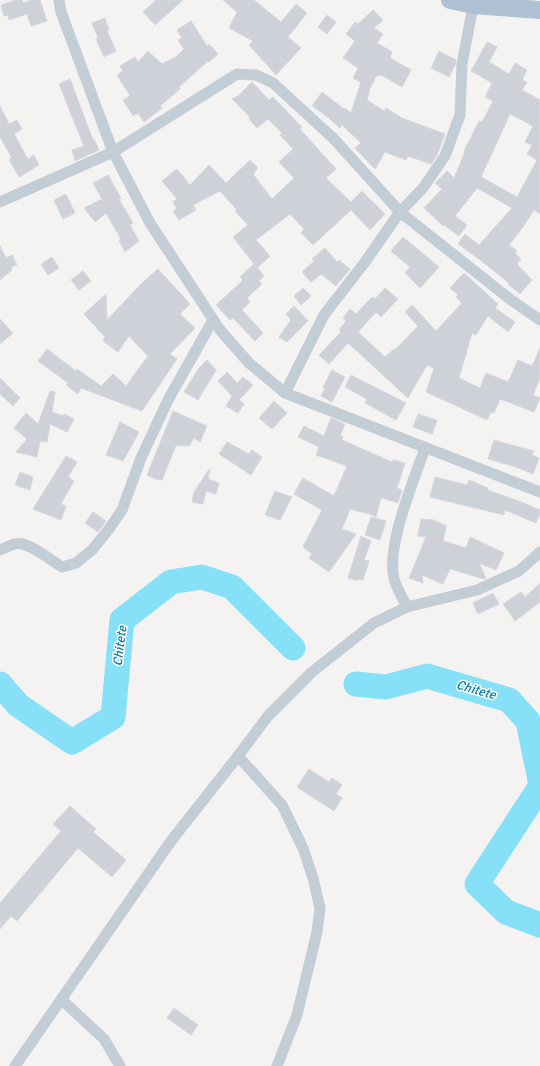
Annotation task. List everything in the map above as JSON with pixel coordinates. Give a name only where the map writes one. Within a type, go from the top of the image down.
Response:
[{"type":"main road","points":[[450,0],[540,10]]},
{"type":"street","points":[[59,0],[61,12],[113,152],[150,223],[220,330],[249,363],[285,393],[540,492]]},
{"type":"street","points":[[285,393],[324,315],[365,262],[400,212],[423,188],[445,156],[460,115],[462,64],[474,2]]},
{"type":"street","points":[[0,202],[113,152],[237,74],[256,75],[273,83],[334,139],[400,212],[511,300],[540,320]]},
{"type":"street","points":[[0,550],[16,543],[29,545],[62,567],[76,564],[92,550],[122,510],[141,458],[168,400],[213,320]]},
{"type":"street","points":[[407,607],[394,581],[392,557],[399,522],[425,448]]},
{"type":"street","points":[[15,1066],[171,841],[268,716],[312,672],[374,623],[407,607],[477,590],[519,571],[540,552]]},
{"type":"street","points":[[238,756],[282,805],[302,848],[313,878],[320,908],[317,932],[297,1015],[277,1066]]},
{"type":"street","points":[[62,1000],[104,1039],[120,1066]]},
{"type":"building","points":[[15,0],[22,0],[23,3],[32,0],[40,0],[47,21],[31,26],[27,14],[9,20],[8,15],[4,16],[1,5]]},
{"type":"building","points":[[156,0],[183,0],[155,25],[143,12]]},
{"type":"building","points":[[223,0],[254,0],[281,22],[296,4],[307,13],[288,37],[301,48],[276,75],[249,45],[253,41],[229,28],[237,12]]},
{"type":"building","points":[[373,10],[383,20],[374,28],[383,34],[377,43],[392,52],[390,58],[411,70],[402,87],[381,75],[377,75],[370,88],[367,100],[384,111],[386,108],[402,118],[445,134],[437,155],[431,164],[408,156],[406,160],[385,152],[375,169],[355,148],[361,143],[342,125],[340,128],[312,106],[322,92],[351,113],[361,82],[353,78],[358,68],[343,58],[355,41],[346,34],[355,22],[358,24]]},
{"type":"building","points":[[327,15],[336,22],[327,34],[318,27]]},
{"type":"building","points":[[105,18],[109,30],[107,31],[116,51],[104,57],[96,39],[98,38],[92,23]]},
{"type":"building","points":[[191,21],[207,46],[209,44],[218,54],[179,87],[180,89],[160,106],[162,108],[144,122],[138,113],[133,116],[123,100],[130,96],[117,75],[123,71],[120,66],[135,57],[138,62],[148,51],[162,64],[176,57],[184,49],[178,40],[182,38],[177,30]]},
{"type":"building","points":[[487,42],[497,47],[489,62],[509,74],[515,63],[527,70],[522,80],[527,82],[522,90],[540,100],[540,214],[534,210],[509,245],[517,251],[515,253],[521,259],[517,264],[532,280],[520,294],[508,284],[509,283],[458,244],[465,234],[479,245],[512,208],[477,188],[455,216],[467,225],[459,236],[444,225],[443,226],[424,208],[442,189],[435,183],[447,171],[454,178],[465,152],[464,151],[479,121],[482,122],[493,101],[485,97],[492,83],[471,71]],"holes":[[[510,114],[533,126],[525,142],[532,145],[527,154],[537,160],[517,197],[481,177]]]},
{"type":"building","points":[[439,51],[456,60],[449,77],[431,68]]},
{"type":"building","points":[[70,79],[93,140],[94,139],[99,150],[75,161],[72,150],[84,146],[59,84]]},
{"type":"building","points":[[252,82],[269,100],[273,97],[302,127],[300,129],[336,169],[326,178],[351,202],[362,191],[385,214],[370,230],[351,210],[313,245],[301,233],[304,229],[290,214],[256,240],[270,256],[257,268],[233,237],[248,225],[220,191],[193,205],[196,210],[179,220],[173,211],[177,209],[173,202],[177,199],[162,181],[177,169],[190,185],[209,165],[226,183],[250,160],[258,168],[253,174],[272,199],[294,178],[279,162],[293,149],[280,135],[282,133],[268,119],[257,128],[249,119],[250,117],[232,99],[238,96]]},
{"type":"building","points":[[0,106],[9,124],[17,120],[22,129],[14,134],[28,159],[34,155],[39,165],[19,177],[9,159],[12,158],[0,137]]},
{"type":"building","points":[[108,175],[121,198],[119,199],[133,223],[130,225],[139,241],[125,252],[119,240],[121,239],[106,213],[95,222],[84,208],[102,199],[93,183]]},
{"type":"building","points":[[66,194],[75,213],[63,219],[54,200]]},
{"type":"building","points":[[403,237],[439,267],[420,288],[405,273],[410,267],[391,251]]},
{"type":"building","points":[[0,246],[6,258],[12,255],[17,265],[11,267],[12,270],[0,280]]},
{"type":"building","points":[[325,248],[337,262],[339,260],[350,269],[336,286],[321,274],[311,282],[302,272],[314,261],[312,259]]},
{"type":"building","points":[[52,257],[59,268],[48,275],[41,264]]},
{"type":"building","points":[[254,264],[264,276],[259,281],[262,284],[247,298],[250,302],[242,310],[263,333],[255,341],[233,318],[230,320],[216,305],[243,280],[240,277]]},
{"type":"building","points":[[158,269],[190,304],[180,314],[195,328],[170,354],[177,359],[142,411],[81,388],[78,394],[66,385],[68,383],[38,361],[47,349],[76,371],[77,369],[101,386],[113,374],[126,386],[148,356],[129,336],[118,352],[103,341],[105,337],[84,314],[106,294],[107,320],[142,283]]},
{"type":"building","points":[[83,271],[91,281],[79,290],[71,280]]},
{"type":"building","points":[[464,273],[498,304],[495,308],[515,322],[508,332],[488,316],[476,335],[472,333],[459,378],[480,388],[486,373],[508,382],[518,360],[532,366],[540,348],[540,378],[533,395],[540,398],[534,412],[500,399],[494,413],[491,412],[487,420],[426,392],[434,368],[427,365],[408,398],[348,343],[329,364],[319,355],[341,332],[339,330],[346,321],[343,318],[350,309],[356,314],[372,297],[375,299],[385,288],[398,299],[381,317],[376,312],[358,332],[385,357],[394,349],[395,350],[418,326],[405,312],[412,305],[436,331],[462,303],[456,297],[458,295],[450,288]]},
{"type":"building","points":[[303,288],[311,296],[301,305],[294,296]]},
{"type":"building","points":[[294,306],[308,321],[287,342],[279,337],[291,320],[286,314]]},
{"type":"building","points":[[0,319],[13,333],[0,344]]},
{"type":"building","points":[[207,360],[216,370],[198,400],[184,392],[199,368]]},
{"type":"building","points":[[332,370],[345,377],[332,402],[321,396],[325,388],[323,387]]},
{"type":"building","points":[[227,372],[237,383],[243,377],[253,385],[239,400],[244,404],[238,413],[226,406],[232,396],[218,381]]},
{"type":"building","points":[[351,375],[406,403],[396,420],[365,403],[367,399],[345,387]]},
{"type":"building","points":[[0,378],[20,398],[13,406],[0,394]]},
{"type":"building","points":[[50,391],[55,392],[52,412],[63,416],[64,414],[74,419],[67,432],[50,424],[47,442],[40,441],[37,457],[16,452],[27,439],[14,428],[26,413],[38,424]]},
{"type":"building","points":[[274,401],[287,413],[272,429],[259,418]]},
{"type":"building","points":[[173,411],[207,426],[200,442],[194,438],[189,446],[176,445],[162,480],[155,479],[147,475]]},
{"type":"building","points":[[418,414],[437,420],[432,434],[413,427]]},
{"type":"building","points":[[331,418],[345,424],[340,436],[343,436],[342,440],[392,462],[393,460],[405,463],[397,488],[402,490],[398,503],[381,498],[376,517],[350,509],[342,529],[356,534],[329,572],[309,558],[312,554],[303,547],[322,510],[294,494],[303,478],[334,496],[347,466],[316,455],[319,447],[298,437],[304,426],[324,436]]},
{"type":"building","points":[[120,422],[139,432],[123,461],[106,455]]},
{"type":"building","points":[[494,440],[534,451],[532,455],[539,458],[533,474],[516,467],[488,459]]},
{"type":"building","points":[[227,442],[249,454],[252,450],[262,457],[251,475],[219,454]]},
{"type":"building","points":[[66,456],[77,462],[68,477],[74,481],[61,504],[66,506],[61,520],[33,509]]},
{"type":"building","points":[[210,468],[208,479],[219,483],[216,494],[206,491],[203,504],[192,502],[194,492]]},
{"type":"building","points":[[20,472],[33,477],[30,490],[15,485]]},
{"type":"building","points":[[435,477],[467,485],[469,480],[488,488],[487,490],[540,510],[540,514],[536,523],[505,510],[504,515],[430,497]]},
{"type":"building","points":[[275,491],[292,497],[280,520],[265,515]]},
{"type":"building","points":[[93,512],[106,521],[98,532],[85,523]]},
{"type":"building","points":[[371,517],[386,521],[380,540],[365,535]]},
{"type":"building","points":[[421,519],[434,520],[446,526],[443,541],[466,548],[470,537],[504,553],[496,570],[479,563],[486,578],[484,579],[450,569],[443,584],[422,575],[423,583],[409,578],[426,537],[418,536]]},
{"type":"building","points":[[361,536],[371,541],[364,560],[369,561],[363,580],[357,579],[357,581],[348,578]]},
{"type":"building","points":[[540,583],[540,602],[515,621],[503,604],[521,592],[525,597]]},
{"type":"building","points":[[493,593],[499,604],[478,614],[473,603]]},
{"type":"building","points":[[309,769],[329,782],[332,778],[342,785],[336,794],[342,798],[334,811],[297,787]]},
{"type":"building","points":[[70,806],[96,829],[93,832],[126,860],[112,877],[78,848],[17,921],[11,916],[0,929],[0,903],[61,831],[53,824]]},
{"type":"building","points":[[174,1008],[198,1025],[191,1035],[167,1018]]},
{"type":"waterway","name":"Chitete","points":[[0,684],[18,705],[72,742],[113,717],[122,620],[171,582],[202,577],[232,587],[293,648]]},
{"type":"waterway","name":"Chitete","points":[[356,684],[386,687],[427,676],[509,700],[528,721],[540,780]]},
{"type":"waterway","name":"Chitete","points":[[540,787],[477,884],[506,912],[540,925]]}]
